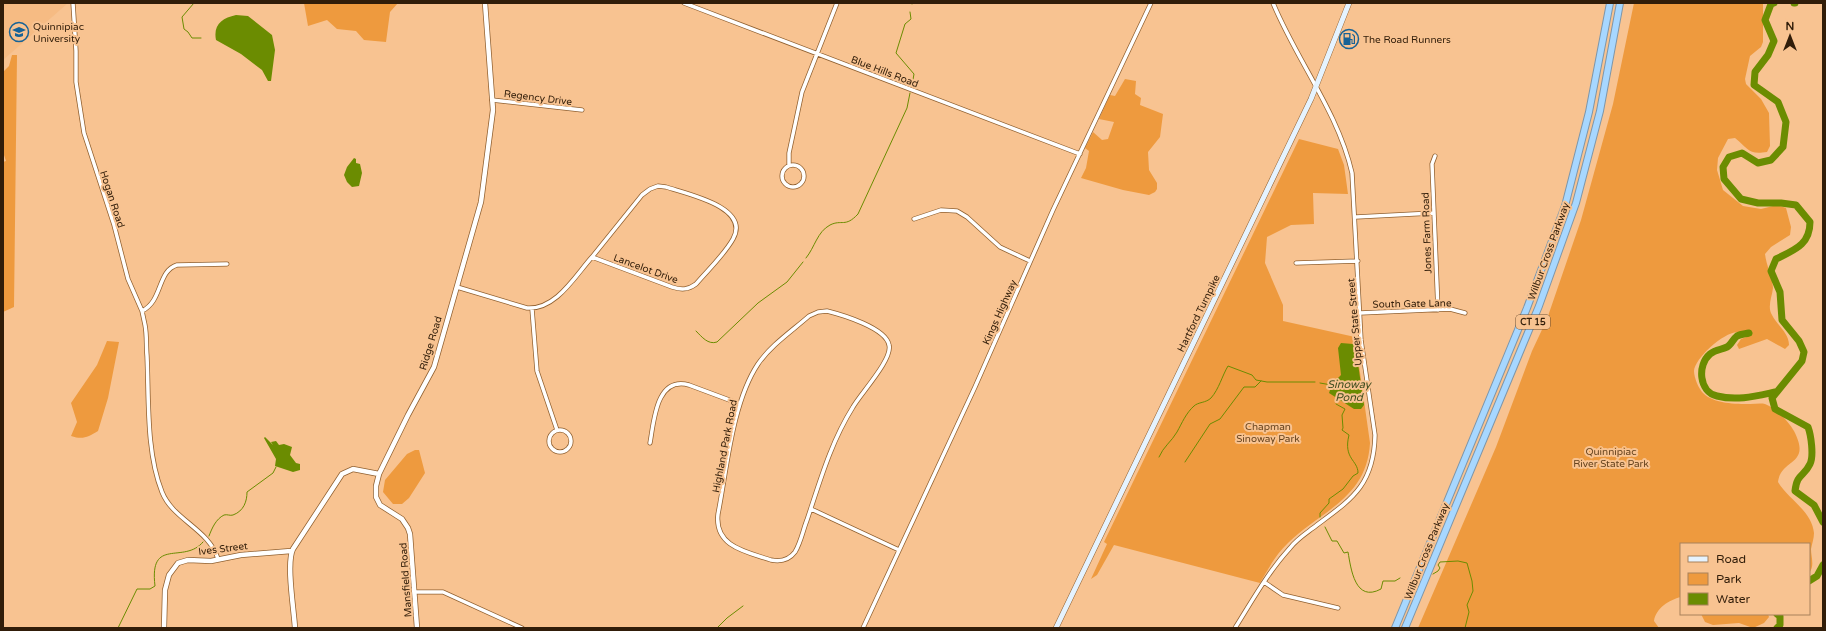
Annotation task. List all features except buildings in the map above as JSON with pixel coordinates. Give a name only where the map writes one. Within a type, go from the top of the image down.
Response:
[{"type":"highway","name":"Wilbur Cross Parkway","points":[[1395,628],[1527,308],[1566,206],[1589,112],[1610,3]]},
{"type":"highway","name":"Wilbur Cross Parkway","points":[[1405,628],[1539,306],[1576,203],[1600,111],[1620,3]]},
{"type":"main road","name":"Hartford Turnpike","points":[[1056,628],[1316,89],[1349,3]]},
{"type":"street","name":"Hogan Road","points":[[73,3],[76,82],[84,133],[114,225],[128,279],[142,311],[147,339],[153,457],[162,494],[167,502],[209,541],[218,559]]},
{"type":"street","name":"Ridge Road","points":[[379,474],[434,367],[484,190],[491,135],[492,100],[486,3]]},
{"type":"street","name":"Blue Hills Road","points":[[684,3],[1080,154]]},
{"type":"street","points":[[789,165],[797,165],[802,169],[804,180],[799,186],[792,187],[783,181],[782,173],[789,165],[789,152],[802,92],[837,3]]},
{"type":"street","name":"Kings Highway","points":[[863,628],[973,392],[1030,261],[1151,3]]},
{"type":"street","name":"Upper State Street","points":[[1234,628],[1278,561],[1295,542],[1354,497],[1369,470],[1375,448],[1375,435],[1361,340],[1353,181],[1345,149],[1273,3]]},
{"type":"street","name":"Regency Drive","points":[[492,100],[582,110]]},
{"type":"street","name":"Jones Farm Road","points":[[1435,156],[1432,164],[1438,310]]},
{"type":"street","name":"Lancelot Drive","points":[[532,309],[548,304],[557,298],[642,195],[653,187],[666,187],[720,207],[730,213],[736,222],[736,230],[732,240],[696,284],[688,288],[679,289],[672,287],[592,257]]},
{"type":"street","points":[[914,219],[941,210],[957,211],[967,217],[1000,247],[1030,261]]},
{"type":"street","points":[[1356,217],[1433,213]]},
{"type":"street","points":[[1296,263],[1358,261]]},
{"type":"street","points":[[142,311],[152,305],[156,299],[166,273],[172,267],[177,265],[227,264]]},
{"type":"street","points":[[456,287],[532,309],[537,371],[557,430]]},
{"type":"street","name":"South Gate Lane","points":[[1360,313],[1438,310],[1455,310],[1465,313]]},
{"type":"street","name":"Highland Park Road","points":[[823,311],[830,312],[876,329],[885,337],[889,345],[889,356],[856,402],[840,431],[825,467],[811,509],[798,548],[792,556],[786,559],[777,561],[771,560],[734,546],[723,538],[718,530],[718,520],[740,404],[750,379],[763,358],[813,314],[823,311]]},
{"type":"street","points":[[650,443],[660,396],[672,385],[681,383],[689,385],[740,404]]},
{"type":"street","points":[[557,430],[567,432],[572,438],[570,448],[563,452],[554,451],[550,446],[551,435],[557,430]]},
{"type":"street","points":[[295,628],[291,551],[342,474],[354,469],[379,474]]},
{"type":"street","name":"Mansfield Road","points":[[379,474],[376,486],[377,500],[384,509],[402,519],[408,528],[411,541],[417,628]]},
{"type":"street","points":[[811,509],[900,550]]},
{"type":"street","name":"Ives Street","points":[[164,628],[165,590],[169,575],[175,565],[184,561],[207,561],[245,554],[291,551]]},
{"type":"street","points":[[1264,582],[1283,595],[1338,608]]},
{"type":"street","points":[[415,592],[443,592],[522,628]]},
{"type":"shaded area","name":"Quinnipiac University","points":[[3,3],[68,3],[3,60]]},
{"type":"green space","points":[[304,3],[398,3],[390,12],[386,42],[364,40],[356,31],[337,29],[327,20],[308,26]]},
{"type":"green space","name":"Quinnipiac River State Park","points":[[1634,3],[1763,3],[1763,42],[1761,47],[1750,56],[1745,79],[1746,84],[1761,99],[1769,113],[1770,146],[1767,152],[1756,153],[1749,150],[1735,138],[1728,139],[1718,158],[1717,170],[1723,190],[1743,206],[1761,209],[1777,205],[1786,208],[1791,227],[1790,235],[1771,247],[1765,254],[1773,285],[1770,309],[1774,319],[1785,333],[1789,345],[1785,349],[1767,339],[1739,349],[1737,345],[1741,339],[1746,337],[1746,335],[1738,332],[1731,333],[1718,341],[1704,353],[1696,366],[1694,374],[1700,389],[1708,397],[1725,403],[1765,404],[1782,416],[1794,431],[1799,442],[1800,450],[1794,461],[1780,474],[1778,482],[1809,518],[1812,525],[1814,533],[1811,549],[1811,570],[1810,572],[1810,543],[1680,543],[1680,597],[1668,602],[1657,612],[1654,621],[1659,628],[1418,628],[1496,447],[1532,351],[1547,319],[1581,220],[1613,104]]},
{"type":"green space","points":[[12,55],[17,55],[14,307],[3,312],[3,162],[6,161],[3,152],[3,72],[9,66]]},
{"type":"green space","points":[[1125,79],[1136,81],[1135,94],[1141,98],[1140,105],[1163,114],[1160,137],[1148,152],[1149,170],[1157,183],[1157,189],[1155,192],[1149,195],[1123,190],[1081,178],[1086,168],[1089,151],[1085,148],[1093,132],[1102,140],[1108,139],[1114,122],[1099,119],[1110,95],[1115,96]]},
{"type":"green space","name":"Chapman Sinoway Park","points":[[1299,139],[1338,149],[1344,165],[1348,194],[1313,193],[1314,224],[1291,225],[1267,237],[1265,263],[1283,305],[1283,321],[1355,337],[1370,443],[1367,462],[1361,477],[1352,490],[1341,501],[1301,531],[1284,547],[1272,562],[1260,583],[1114,545],[1097,575],[1091,579],[1107,544],[1104,542]]},
{"type":"green space","points":[[107,341],[119,342],[108,398],[98,431],[85,437],[79,438],[71,436],[77,422],[71,403],[97,365]]},
{"type":"green space","points":[[415,450],[419,450],[425,473],[409,498],[402,504],[393,504],[383,492],[385,480],[407,454]]},
{"type":"green space","points":[[1702,615],[1768,615],[1769,617],[1764,623],[1753,628],[1739,623],[1713,625],[1705,622]]},
{"type":"water","points":[[236,15],[248,16],[272,35],[275,50],[271,81],[268,81],[262,70],[241,54],[216,40],[215,35],[217,26],[223,20]]},
{"type":"water","points":[[354,158],[356,159],[356,163],[360,164],[362,173],[359,186],[352,187],[347,182],[344,175],[347,167]]},
{"type":"water","name":"Sinoway Pond","points":[[1341,343],[1353,344],[1356,350],[1364,405],[1361,409],[1354,409],[1329,393],[1330,390],[1336,388],[1337,384],[1333,383],[1341,375],[1338,348]]},
{"type":"water","points":[[265,437],[273,445],[271,442],[276,441],[279,445],[284,444],[292,447],[290,455],[296,463],[300,464],[300,470],[293,472],[275,466],[276,459],[264,438]]},
{"type":"waterway","points":[[194,3],[182,17],[184,29],[192,38],[201,38]]},
{"type":"waterway","points":[[1774,3],[1771,4],[1765,20],[1774,41],[1768,55],[1755,72],[1754,85],[1778,102],[1786,122],[1783,147],[1771,160],[1758,163],[1742,153],[1729,157],[1723,167],[1724,179],[1741,199],[1758,203],[1781,203],[1796,205],[1810,222],[1809,230],[1804,241],[1800,246],[1776,259],[1771,271],[1780,292],[1782,320],[1799,341],[1804,352],[1802,361],[1772,398],[1775,409],[1808,427],[1812,446],[1812,456],[1808,468],[1797,481],[1795,491],[1814,505],[1823,522]]},
{"type":"waterway","points":[[910,12],[911,19],[905,24],[896,53],[914,74],[912,85]]},
{"type":"waterway","points":[[806,258],[819,236],[826,228],[834,223],[850,221],[858,214],[907,108],[910,93]]},
{"type":"waterway","points":[[696,331],[708,341],[714,343],[717,342],[758,303],[787,282],[803,262]]},
{"type":"waterway","points":[[1749,333],[1737,336],[1728,346],[1710,354],[1703,365],[1703,384],[1706,389],[1717,396],[1732,398],[1775,392]]},
{"type":"waterway","points":[[1159,457],[1191,409],[1211,398],[1228,366],[1252,375],[1256,380],[1267,382],[1315,382]]},
{"type":"waterway","points":[[1185,462],[1210,424],[1220,419],[1244,387],[1255,387],[1261,381]]},
{"type":"waterway","points":[[1320,383],[1337,386]]},
{"type":"waterway","points":[[1320,517],[1320,513],[1329,503],[1329,499],[1343,489],[1353,476],[1358,473],[1356,465],[1349,454],[1349,435],[1342,430],[1342,415],[1345,409],[1336,404]]},
{"type":"waterway","points":[[209,536],[219,519],[224,515],[233,515],[240,511],[245,502],[247,492],[273,473],[276,467]]},
{"type":"waterway","points":[[1325,527],[1332,541],[1337,541],[1344,553],[1348,552],[1353,575],[1360,588],[1365,592],[1372,592],[1381,589],[1383,581],[1395,581],[1400,578]]},
{"type":"waterway","points":[[118,628],[137,589],[150,589],[155,586],[157,561],[163,556],[187,552],[203,542]]},
{"type":"waterway","points":[[1433,574],[1440,568],[1438,565],[1440,562],[1458,561],[1467,563],[1473,591],[1467,605],[1469,612],[1465,628]]},
{"type":"waterway","points":[[1810,580],[1817,576],[1823,565]]},
{"type":"waterway","points":[[717,628],[743,606]]},
{"type":"waterway","points":[[1777,628],[1780,625],[1780,616],[1778,615]]},
{"type":"place","name":"Quinnipiac University","points":[[19,32]]},
{"type":"place","name":"The Road Runners","points":[[1349,39]]}]
